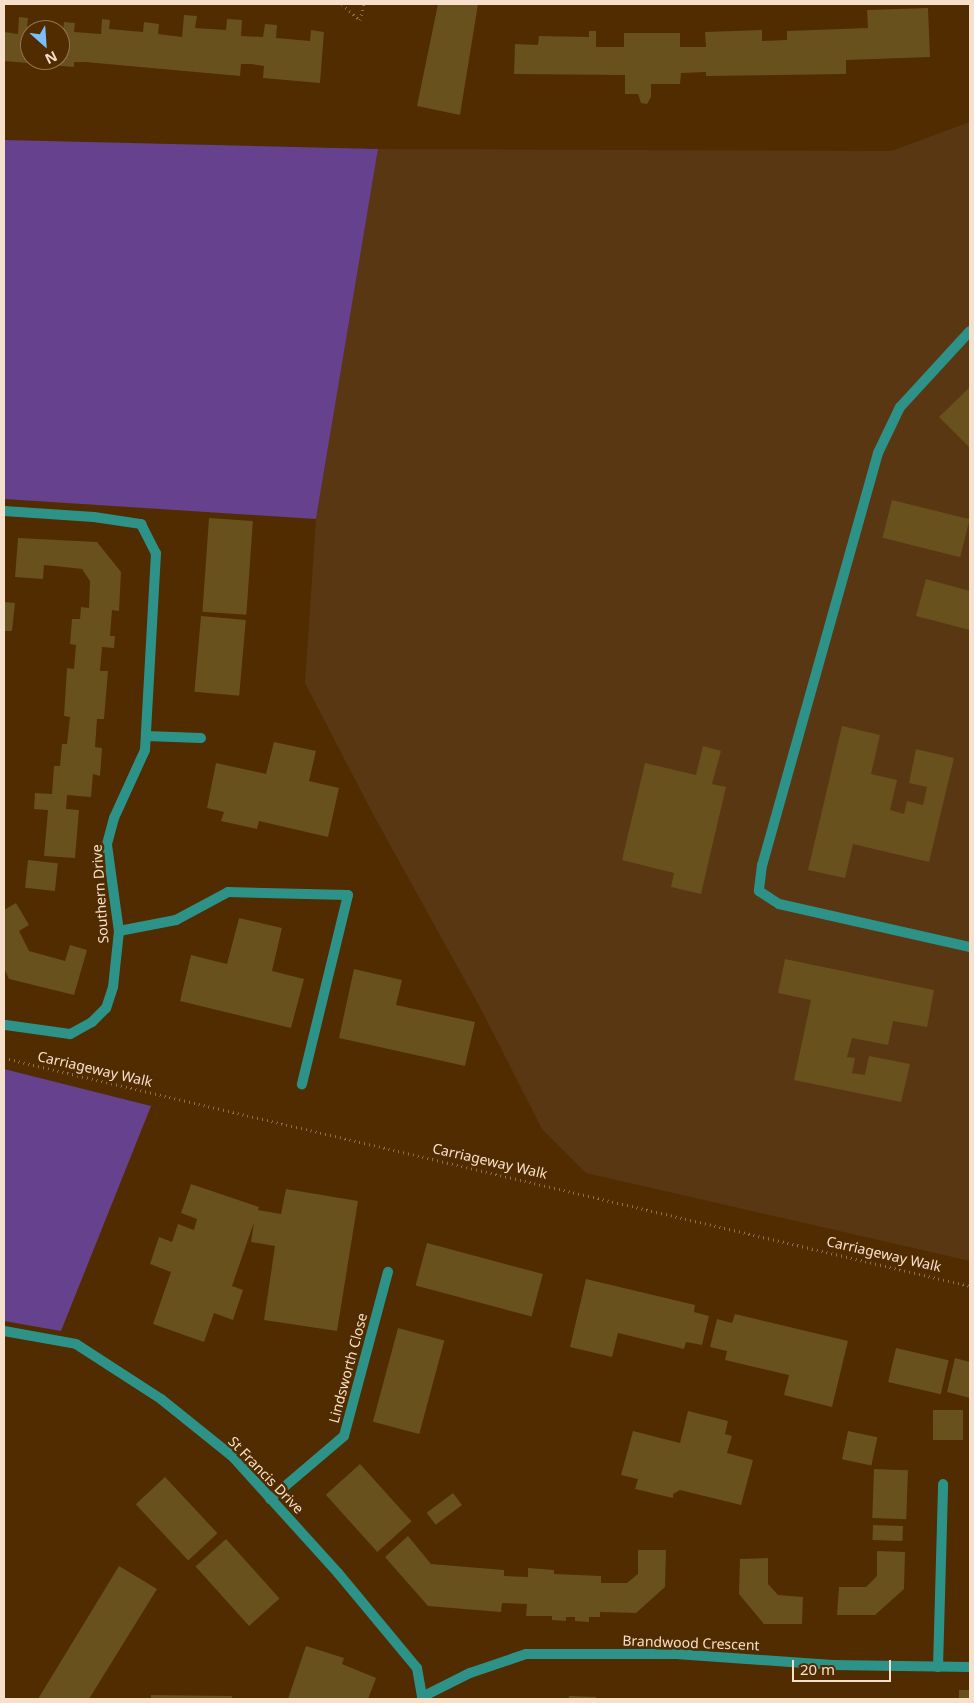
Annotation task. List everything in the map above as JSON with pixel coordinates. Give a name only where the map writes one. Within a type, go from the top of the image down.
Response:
[{"type":"street","points":[[970,331],[900,407],[878,454],[762,865],[759,890],[778,904],[970,947]]},
{"type":"street","name":"Southern Drive","points":[[4,511],[94,517],[141,524],[156,553],[145,750],[114,818],[107,845],[119,931],[113,987],[106,1008],[92,1022],[70,1034],[5,1025]]},
{"type":"street","points":[[146,736],[201,738]]},
{"type":"street","points":[[119,931],[176,920],[228,892],[348,895],[302,1084]]},
{"type":"street","name":"Lindsworth Close","points":[[270,1499],[344,1436],[388,1272]]},
{"type":"street","name":"St Francis Drive","points":[[4,1331],[76,1344],[176,1410],[232,1456],[338,1573],[417,1668],[422,1698]]},
{"type":"street","points":[[938,1667],[943,1484]]},
{"type":"street","name":"Brandwood Crescent","points":[[422,1698],[470,1674],[526,1654],[676,1654],[832,1665],[970,1667]]},
{"type":"path","points":[[342,4],[360,20],[364,4]]},
{"type":"path","name":"Carriageway Walk","points":[[4,1058],[970,1286]]},
{"type":"shaded area","points":[[970,122],[970,1261],[586,1173],[542,1129],[482,1011],[374,816],[305,683],[316,519],[378,149],[891,151]]},
{"type":"shaded area","points":[[4,140],[378,149],[316,519],[4,499]]},
{"type":"shaded area","points":[[4,1069],[151,1106],[61,1331],[4,1321]]},
{"type":"building","points":[[438,4],[478,4],[460,115],[417,106]]},
{"type":"building","points":[[928,8],[930,57],[846,60],[846,74],[706,76],[706,72],[681,73],[680,84],[651,84],[651,97],[647,104],[641,103],[638,94],[625,94],[625,75],[514,74],[515,44],[538,45],[539,36],[589,37],[589,31],[596,31],[596,47],[624,47],[624,33],[680,33],[680,47],[706,47],[705,32],[762,30],[762,41],[787,40],[787,31],[868,28],[867,10]]},
{"type":"building","points":[[184,15],[197,16],[195,28],[226,30],[227,19],[242,20],[241,36],[263,37],[265,24],[277,25],[276,38],[310,41],[311,30],[324,32],[320,83],[263,78],[264,66],[251,64],[241,64],[240,76],[85,62],[74,62],[74,67],[70,67],[70,23],[75,23],[74,32],[101,34],[102,19],[110,20],[109,29],[143,32],[144,22],[159,24],[158,34],[182,37]]},
{"type":"building","points":[[19,17],[28,18],[28,20],[20,20],[20,62],[4,61],[4,32],[18,34]]},
{"type":"building","points":[[970,387],[970,448],[939,417]]},
{"type":"building","points":[[892,500],[970,519],[960,557],[883,538]]},
{"type":"building","points":[[209,518],[253,521],[246,615],[202,612]]},
{"type":"building","points":[[18,538],[97,542],[121,572],[119,611],[112,610],[110,636],[115,636],[114,648],[102,647],[100,671],[108,671],[104,719],[97,719],[95,747],[102,748],[100,776],[93,774],[91,797],[67,795],[66,809],[79,810],[75,858],[44,856],[48,810],[34,809],[35,793],[52,794],[54,766],[60,766],[62,744],[67,744],[70,717],[64,716],[67,668],[74,669],[76,645],[70,644],[72,619],[80,619],[81,607],[89,608],[90,581],[82,569],[44,565],[43,579],[15,577]]},
{"type":"building","points":[[926,579],[970,591],[970,630],[916,616]]},
{"type":"building","points":[[4,602],[15,603],[12,631],[4,631]]},
{"type":"building","points":[[201,616],[246,620],[239,696],[194,692]]},
{"type":"building","points":[[842,726],[880,735],[871,774],[897,780],[890,810],[904,814],[907,801],[923,805],[927,787],[909,783],[916,749],[954,758],[929,862],[853,844],[845,878],[808,870]]},
{"type":"building","points":[[274,742],[316,751],[309,781],[339,788],[328,837],[259,821],[257,829],[221,821],[224,812],[207,808],[216,763],[266,774]]},
{"type":"building","points":[[703,746],[721,751],[712,784],[726,787],[701,894],[671,887],[674,873],[622,860],[645,763],[696,775]]},
{"type":"building","points":[[28,860],[58,863],[55,891],[25,888]]},
{"type":"building","points":[[16,903],[29,925],[19,931],[29,951],[65,961],[70,945],[87,950],[74,995],[9,979],[4,968],[4,910]]},
{"type":"building","points":[[239,918],[282,928],[272,971],[304,979],[291,1028],[180,1001],[191,955],[227,964]]},
{"type":"building","points":[[785,959],[934,990],[927,1027],[893,1021],[888,1045],[852,1038],[847,1057],[855,1058],[852,1073],[865,1075],[869,1056],[910,1064],[901,1102],[794,1080],[811,1000],[778,993]]},
{"type":"building","points":[[354,969],[402,980],[396,1005],[475,1022],[465,1066],[339,1038]]},
{"type":"building","points":[[191,1184],[259,1207],[258,1210],[281,1214],[286,1189],[358,1201],[337,1331],[264,1320],[275,1246],[251,1242],[254,1222],[232,1286],[243,1290],[233,1320],[214,1313],[204,1342],[153,1324],[171,1272],[150,1264],[159,1237],[172,1242],[178,1224],[194,1230],[197,1219],[181,1213]]},
{"type":"building","points":[[427,1243],[543,1274],[532,1317],[416,1286]]},
{"type":"building","points":[[586,1279],[695,1305],[694,1312],[709,1316],[702,1345],[686,1342],[684,1349],[618,1333],[612,1357],[570,1347]]},
{"type":"building","points":[[735,1314],[848,1341],[832,1407],[784,1395],[789,1375],[725,1360],[727,1351],[710,1347],[717,1319],[732,1323]]},
{"type":"building","points":[[398,1328],[444,1340],[419,1434],[373,1422]]},
{"type":"building","points":[[896,1348],[949,1360],[941,1394],[888,1382]]},
{"type":"building","points":[[955,1358],[970,1362],[970,1398],[947,1392]]},
{"type":"building","points":[[933,1410],[963,1410],[963,1440],[933,1440]]},
{"type":"building","points":[[688,1411],[728,1421],[725,1434],[732,1436],[727,1453],[753,1460],[741,1505],[680,1490],[673,1494],[673,1498],[635,1489],[638,1479],[621,1475],[633,1431],[680,1443]]},
{"type":"building","points":[[848,1431],[877,1437],[871,1466],[842,1459]]},
{"type":"building","points":[[360,1464],[412,1521],[377,1552],[326,1495]]},
{"type":"building","points":[[874,1469],[908,1470],[906,1519],[872,1518]]},
{"type":"building","points":[[165,1477],[218,1533],[188,1561],[136,1504]]},
{"type":"building","points":[[453,1493],[462,1505],[436,1525],[427,1513]]},
{"type":"building","points":[[873,1525],[903,1526],[902,1541],[872,1540]]},
{"type":"building","points":[[408,1536],[431,1564],[504,1570],[504,1576],[528,1577],[528,1568],[554,1570],[554,1574],[601,1576],[601,1583],[627,1583],[638,1574],[638,1550],[666,1550],[665,1587],[636,1613],[600,1612],[600,1617],[589,1617],[589,1622],[575,1621],[575,1617],[566,1617],[566,1621],[552,1620],[552,1616],[526,1616],[527,1604],[502,1603],[501,1612],[428,1606],[385,1557]]},
{"type":"building","points":[[226,1539],[280,1598],[249,1626],[196,1566]]},
{"type":"building","points":[[877,1551],[905,1552],[904,1589],[875,1615],[837,1615],[839,1587],[866,1587],[877,1576]]},
{"type":"building","points":[[768,1558],[768,1584],[778,1595],[803,1597],[802,1624],[764,1624],[739,1594],[740,1559]]},
{"type":"building","points":[[119,1566],[157,1589],[89,1699],[38,1699]]},
{"type":"building","points":[[306,1646],[344,1658],[342,1664],[376,1678],[368,1699],[288,1699]]},
{"type":"building","points":[[959,1690],[970,1690],[970,1699],[959,1699]]},
{"type":"building","points":[[151,1695],[232,1696],[232,1699],[151,1699]]},
{"type":"building","points":[[569,1696],[596,1697],[596,1699],[569,1699]]}]
